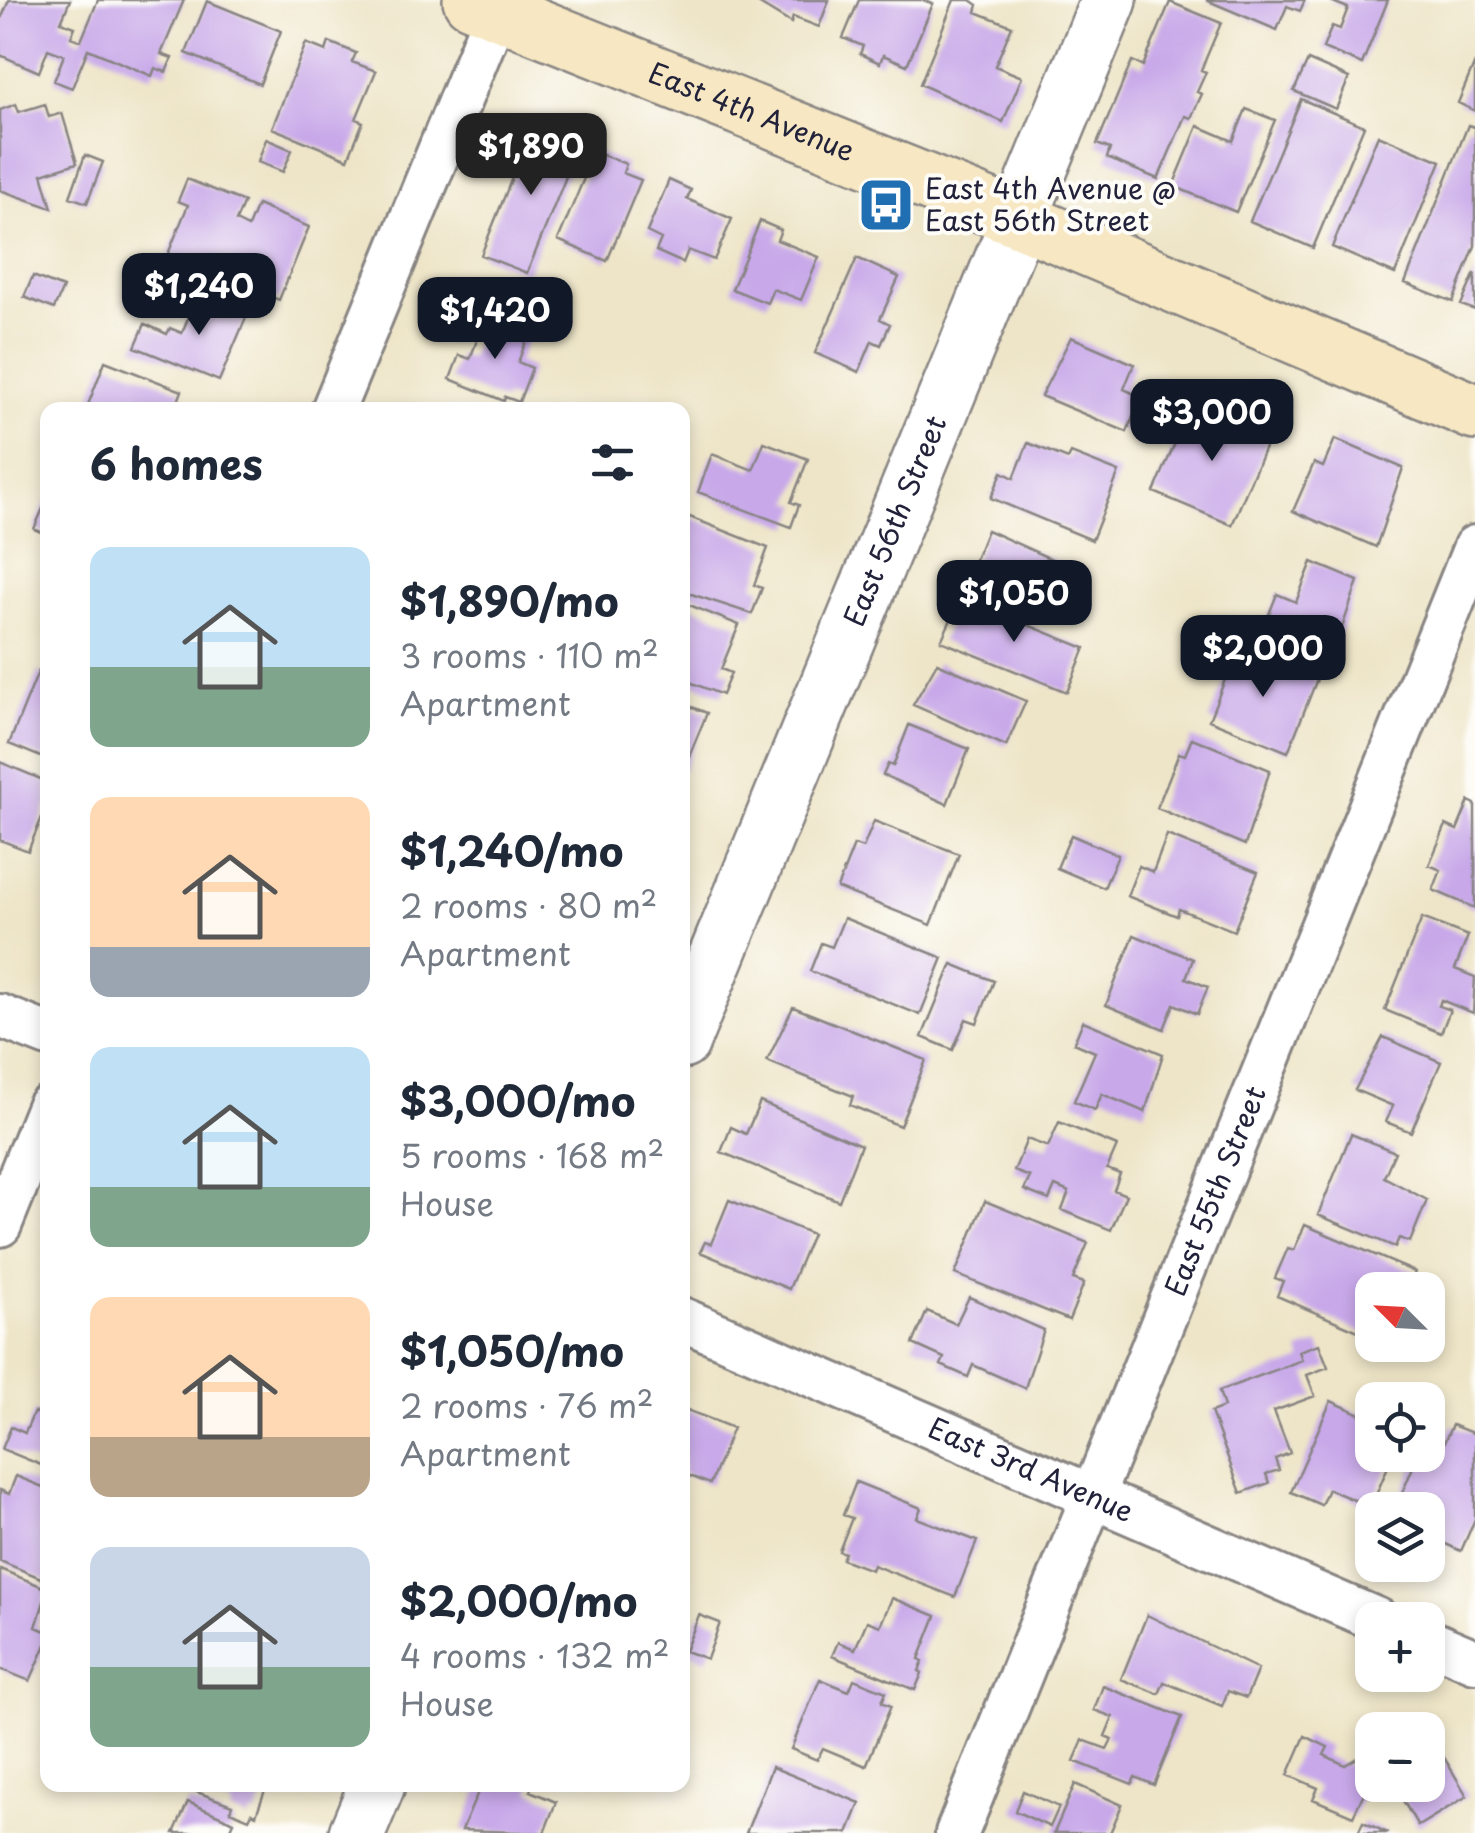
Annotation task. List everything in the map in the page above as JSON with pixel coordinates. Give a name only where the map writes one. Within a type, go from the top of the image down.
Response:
[{"type":"main road","name":"East 4th Avenue","points":[[490,4],[1019,219],[1475,412]]},
{"type":"street","name":"East 56th Street","points":[[690,1021],[1109,0]]},
{"type":"street","points":[[336,402],[490,4]]},
{"type":"street","name":"East 55th Street","points":[[958,1833],[1475,548]]},
{"type":"street","points":[[0,1016],[40,1032]]},
{"type":"street","points":[[0,1225],[40,1127]]},
{"type":"street","name":"East 3rd Avenue","points":[[690,1322],[1355,1610]]},
{"type":"street","points":[[1445,1648],[1475,1661]]},
{"type":"street","points":[[358,1833],[374,1792]]},
{"type":"building","points":[[9,0],[70,0],[61,22],[75,27],[71,37],[81,41],[98,0],[184,0],[161,54],[172,58],[166,72],[155,68],[152,76],[88,49],[72,88],[54,81],[64,55],[48,49],[39,72],[0,55],[0,22]]},
{"type":"building","points":[[753,0],[829,0],[819,27],[793,17],[791,23]]},
{"type":"building","points":[[859,0],[923,0],[933,4],[907,65],[883,55],[880,63],[860,54],[863,46],[843,38]]},
{"type":"building","points":[[954,0],[971,0],[978,5],[976,12],[1012,26],[995,66],[1022,77],[1003,122],[920,84]]},
{"type":"building","points":[[1206,0],[1305,0],[1300,11],[1287,6],[1277,30]]},
{"type":"building","points":[[1328,0],[1388,0],[1362,64],[1323,48],[1332,26],[1340,29],[1348,8]]},
{"type":"building","points":[[207,1],[281,31],[260,84],[186,53]]},
{"type":"building","points":[[1170,2],[1221,23],[1201,70],[1206,72],[1197,92],[1202,94],[1191,118],[1185,116],[1158,179],[1107,158],[1110,149],[1097,144],[1132,61],[1143,66]]},
{"type":"building","points":[[329,42],[356,53],[352,62],[376,71],[356,119],[363,122],[348,159],[272,128],[306,43],[326,51]]},
{"type":"building","points":[[1308,60],[1349,78],[1336,109],[1294,91]]},
{"type":"building","points":[[1475,62],[1475,111],[1458,103]]},
{"type":"building","points":[[1301,99],[1364,126],[1313,248],[1250,221]]},
{"type":"building","points":[[16,104],[19,112],[45,104],[49,117],[62,113],[77,163],[42,174],[52,208],[0,190],[0,110]]},
{"type":"building","points":[[1246,109],[1275,120],[1236,212],[1173,186],[1198,126],[1233,141]]},
{"type":"building","points":[[534,123],[580,142],[527,273],[481,255]]},
{"type":"building","points":[[1468,125],[1475,127],[1475,246],[1453,302],[1405,283]]},
{"type":"building","points":[[1378,135],[1441,161],[1395,274],[1332,247]]},
{"type":"building","points":[[266,139],[292,150],[283,172],[258,162]]},
{"type":"building","points":[[595,152],[626,164],[623,173],[641,180],[607,261],[558,240]]},
{"type":"building","points":[[85,155],[103,162],[87,203],[70,197]]},
{"type":"building","points":[[187,179],[244,202],[236,221],[248,227],[257,205],[309,227],[279,300],[227,279],[233,266],[229,264],[223,277],[168,254],[188,205],[178,201]]},
{"type":"building","points":[[669,180],[691,190],[687,199],[732,219],[714,260],[688,250],[683,263],[656,251],[661,239],[647,232]]},
{"type":"building","points":[[760,221],[781,230],[777,240],[819,257],[801,300],[773,289],[767,303],[732,289]]},
{"type":"building","points":[[857,258],[899,277],[880,319],[890,324],[881,345],[872,341],[859,372],[815,353]]},
{"type":"building","points":[[1475,273],[1475,310],[1461,305]]},
{"type":"building","points":[[33,276],[63,288],[54,309],[24,297]]},
{"type":"building","points":[[198,293],[248,313],[219,381],[135,347],[145,324],[167,334],[170,328],[182,333]]},
{"type":"building","points":[[486,316],[529,334],[518,362],[532,368],[519,402],[505,397],[504,401],[450,379],[459,355],[470,359]]},
{"type":"building","points":[[1071,337],[1134,364],[1124,389],[1141,397],[1127,432],[1041,396]]},
{"type":"building","points":[[105,361],[182,391],[178,402],[89,402]]},
{"type":"building","points":[[1193,401],[1269,438],[1232,525],[1154,492]]},
{"type":"building","points":[[1335,439],[1403,468],[1376,547],[1293,511],[1314,463],[1323,467]]},
{"type":"building","points":[[764,442],[808,459],[791,502],[799,505],[791,527],[698,492],[712,454],[753,470]]},
{"type":"building","points":[[1028,443],[1068,459],[1071,453],[1119,472],[1092,540],[991,498],[1002,472],[1014,478]]},
{"type":"building","points":[[690,517],[768,548],[754,585],[762,588],[752,614],[690,594]]},
{"type":"building","points":[[987,530],[1080,572],[1061,617],[973,584],[980,567],[973,564]]},
{"type":"building","points":[[1312,562],[1358,581],[1331,660],[1262,632],[1277,594],[1296,602]]},
{"type":"building","points":[[961,598],[1085,648],[1067,692],[941,641]]},
{"type":"building","points":[[690,605],[739,625],[721,669],[731,673],[722,695],[690,682]]},
{"type":"building","points":[[1238,647],[1317,679],[1288,752],[1209,720]]},
{"type":"building","points":[[937,663],[1026,701],[1006,746],[913,705]]},
{"type":"building","points":[[38,672],[40,673],[40,757],[9,744]]},
{"type":"building","points":[[690,706],[707,713],[690,754]]},
{"type":"building","points":[[909,725],[969,749],[947,804],[883,775],[888,764],[893,766]]},
{"type":"building","points":[[1192,738],[1270,770],[1245,845],[1157,808],[1179,753],[1185,755]]},
{"type":"building","points":[[0,762],[40,779],[40,822],[28,851],[0,840]]},
{"type":"building","points":[[1469,801],[1475,804],[1475,908],[1433,890],[1441,870],[1429,865],[1446,825],[1457,830]]},
{"type":"building","points":[[874,821],[959,854],[931,925],[837,888],[854,845],[863,848]]},
{"type":"building","points":[[1071,835],[1118,855],[1104,888],[1057,868]]},
{"type":"building","points":[[1167,835],[1258,872],[1234,931],[1179,909],[1177,916],[1127,896],[1139,866],[1153,872]]},
{"type":"building","points":[[844,918],[943,958],[920,1015],[810,971],[821,943],[832,947]]},
{"type":"building","points":[[1422,918],[1468,936],[1455,969],[1475,977],[1473,1013],[1441,1000],[1439,1006],[1450,1010],[1441,1033],[1385,1010]]},
{"type":"building","points":[[1134,935],[1193,959],[1186,978],[1208,987],[1197,1014],[1174,1004],[1164,1029],[1106,1005]]},
{"type":"building","points":[[952,964],[994,981],[977,1023],[966,1019],[953,1050],[922,1037]]},
{"type":"building","points":[[793,1007],[926,1060],[900,1126],[850,1105],[853,1096],[767,1061]]},
{"type":"building","points":[[1083,1021],[1163,1054],[1145,1112],[1102,1094],[1095,1110],[1074,1101],[1095,1052],[1074,1043]]},
{"type":"building","points":[[1383,1037],[1441,1062],[1411,1132],[1386,1122],[1393,1106],[1355,1090]]},
{"type":"building","points":[[760,1102],[861,1145],[839,1201],[721,1152],[731,1127],[746,1134]]},
{"type":"building","points":[[1059,1122],[1117,1146],[1107,1169],[1120,1174],[1114,1190],[1126,1195],[1111,1230],[1062,1210],[1069,1192],[1055,1186],[1049,1200],[1024,1190],[1030,1177],[1014,1171],[1027,1139],[1048,1147]]},
{"type":"building","points":[[1351,1134],[1395,1152],[1384,1177],[1427,1200],[1410,1242],[1399,1238],[1395,1247],[1318,1215]]},
{"type":"building","points":[[729,1200],[812,1234],[789,1289],[700,1252],[705,1242],[711,1244]]},
{"type":"building","points":[[985,1201],[1088,1243],[1073,1279],[1084,1283],[1069,1320],[955,1274]]},
{"type":"building","points":[[1305,1225],[1415,1272],[1355,1272],[1355,1330],[1277,1296],[1283,1281],[1275,1278],[1288,1248],[1294,1250]]},
{"type":"building","points":[[969,1297],[1044,1330],[1025,1388],[973,1365],[968,1377],[941,1365],[944,1358],[913,1344],[927,1311],[956,1324]]},
{"type":"building","points":[[1319,1344],[1328,1367],[1307,1375],[1315,1396],[1274,1411],[1290,1453],[1275,1459],[1279,1470],[1266,1474],[1269,1483],[1241,1493],[1211,1412],[1224,1407],[1219,1391],[1302,1360],[1299,1351]]},
{"type":"building","points":[[1331,1401],[1355,1412],[1355,1472],[1386,1472],[1377,1492],[1355,1492],[1355,1500],[1328,1489],[1321,1505],[1291,1492]]},
{"type":"building","points":[[690,1411],[733,1428],[710,1484],[690,1476]]},
{"type":"building","points":[[34,1412],[40,1415],[40,1465],[2,1449],[11,1427],[25,1433]]},
{"type":"building","points":[[1452,1425],[1475,1434],[1475,1519],[1461,1551],[1445,1544],[1445,1492],[1403,1492],[1411,1472],[1445,1472],[1445,1440]]},
{"type":"building","points":[[16,1476],[40,1486],[40,1578],[0,1561],[0,1490],[9,1494]]},
{"type":"building","points":[[856,1482],[921,1508],[917,1518],[977,1541],[955,1597],[873,1565],[871,1570],[842,1559],[845,1553],[839,1551],[852,1518],[843,1515]]},
{"type":"building","points":[[0,1569],[40,1586],[36,1627],[40,1629],[40,1658],[30,1681],[0,1669]]},
{"type":"building","points":[[892,1598],[936,1616],[919,1659],[923,1661],[919,1671],[922,1673],[915,1690],[832,1656],[838,1642],[855,1649],[867,1621],[880,1626]]},
{"type":"building","points":[[699,1615],[720,1623],[707,1659],[690,1653],[690,1638]]},
{"type":"building","points":[[1147,1615],[1258,1669],[1246,1698],[1228,1691],[1222,1706],[1164,1682],[1159,1694],[1121,1679]]},
{"type":"building","points":[[820,1679],[849,1691],[854,1679],[886,1692],[882,1702],[891,1706],[866,1766],[823,1748],[817,1760],[791,1749]]},
{"type":"building","points":[[1103,1686],[1182,1717],[1154,1785],[1135,1777],[1132,1784],[1074,1761],[1083,1740],[1107,1749],[1112,1739],[1105,1736],[1113,1717],[1094,1710]]},
{"type":"building","points":[[1305,1736],[1328,1747],[1324,1755],[1345,1765],[1355,1759],[1355,1802],[1360,1802],[1353,1816],[1313,1799],[1318,1788],[1288,1775]]},
{"type":"building","points":[[1445,1759],[1467,1796],[1418,1826],[1404,1802],[1445,1802]]},
{"type":"building","points":[[772,1767],[860,1803],[848,1833],[746,1833]]},
{"type":"building","points":[[1075,1784],[1122,1805],[1110,1833],[1054,1833]]},
{"type":"building","points":[[1023,1791],[1059,1807],[1050,1827],[1015,1811]]},
{"type":"building","points":[[197,1792],[264,1792],[256,1815],[252,1813],[249,1819],[230,1811],[232,1805]]},
{"type":"building","points":[[478,1792],[532,1792],[556,1802],[544,1833],[462,1830]]},
{"type":"building","points":[[188,1802],[234,1822],[229,1833],[174,1833]]},
{"type":"building","points":[[1363,1822],[1388,1833],[1358,1833]]},
{"type":"place","name":"East 4th Avenue @ East 56th Street","points":[[886,205]]}]
